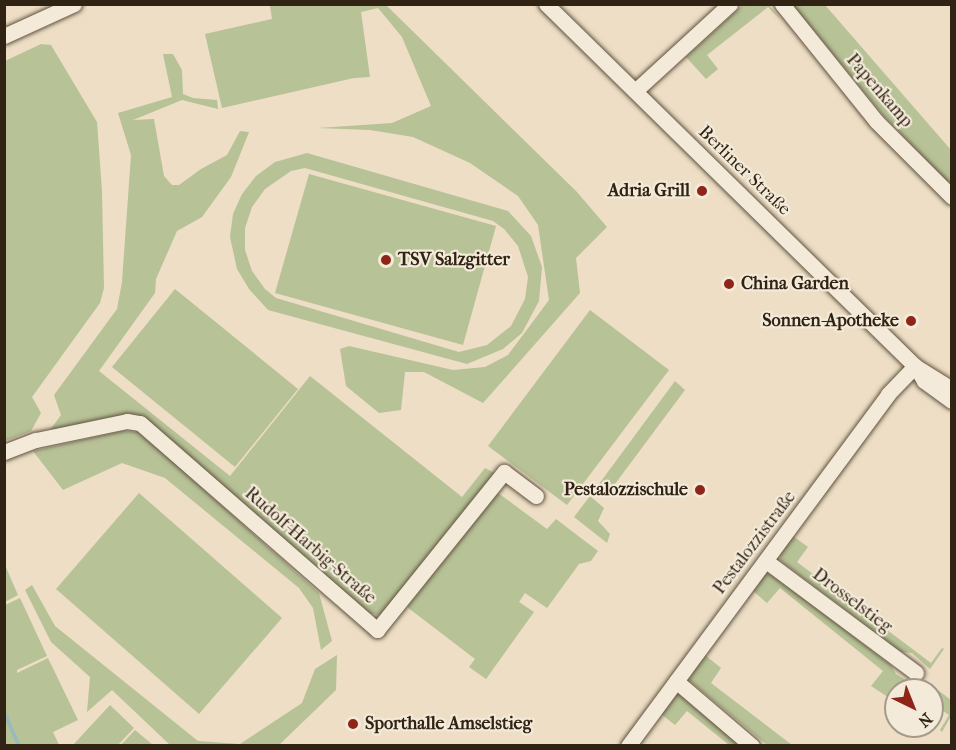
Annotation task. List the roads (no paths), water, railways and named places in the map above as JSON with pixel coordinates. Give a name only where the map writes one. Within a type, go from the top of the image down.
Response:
[{"type":"street","points":[[4,36],[74,4]]},
{"type":"street","name":"Berliner Straße","points":[[546,4],[915,366],[951,389]]},
{"type":"street","points":[[635,91],[730,4]]},
{"type":"street","name":"Papenkamp","points":[[782,4],[876,121],[951,197]]},
{"type":"street","name":"Berliner Straße","points":[[915,366],[924,381],[951,401]]},
{"type":"street","name":"Pestalozzistraße","points":[[628,746],[888,394],[915,366]]},
{"type":"street","name":"Rudolf-Harbig-Straße","points":[[4,452],[36,440],[127,421],[140,423],[377,630],[504,472],[536,496]]},
{"type":"street","name":"Drosselstieg","points":[[766,561],[916,673]]},
{"type":"street","points":[[676,681],[752,746]]},
{"type":"waterway","points":[[4,712],[19,746]]},
{"type":"place","name":"Adria Grill","points":[[702,191]]},
{"type":"place","name":"TSV Salzgitter","points":[[386,260]]},
{"type":"place","name":"China Garden","points":[[729,284]]},
{"type":"place","name":"Sonnen-Apotheke","points":[[911,321]]},
{"type":"place","name":"Pestalozzischule","points":[[700,490]]},
{"type":"place","name":"Sporthalle Amselstieg","points":[[353,724]]}]
